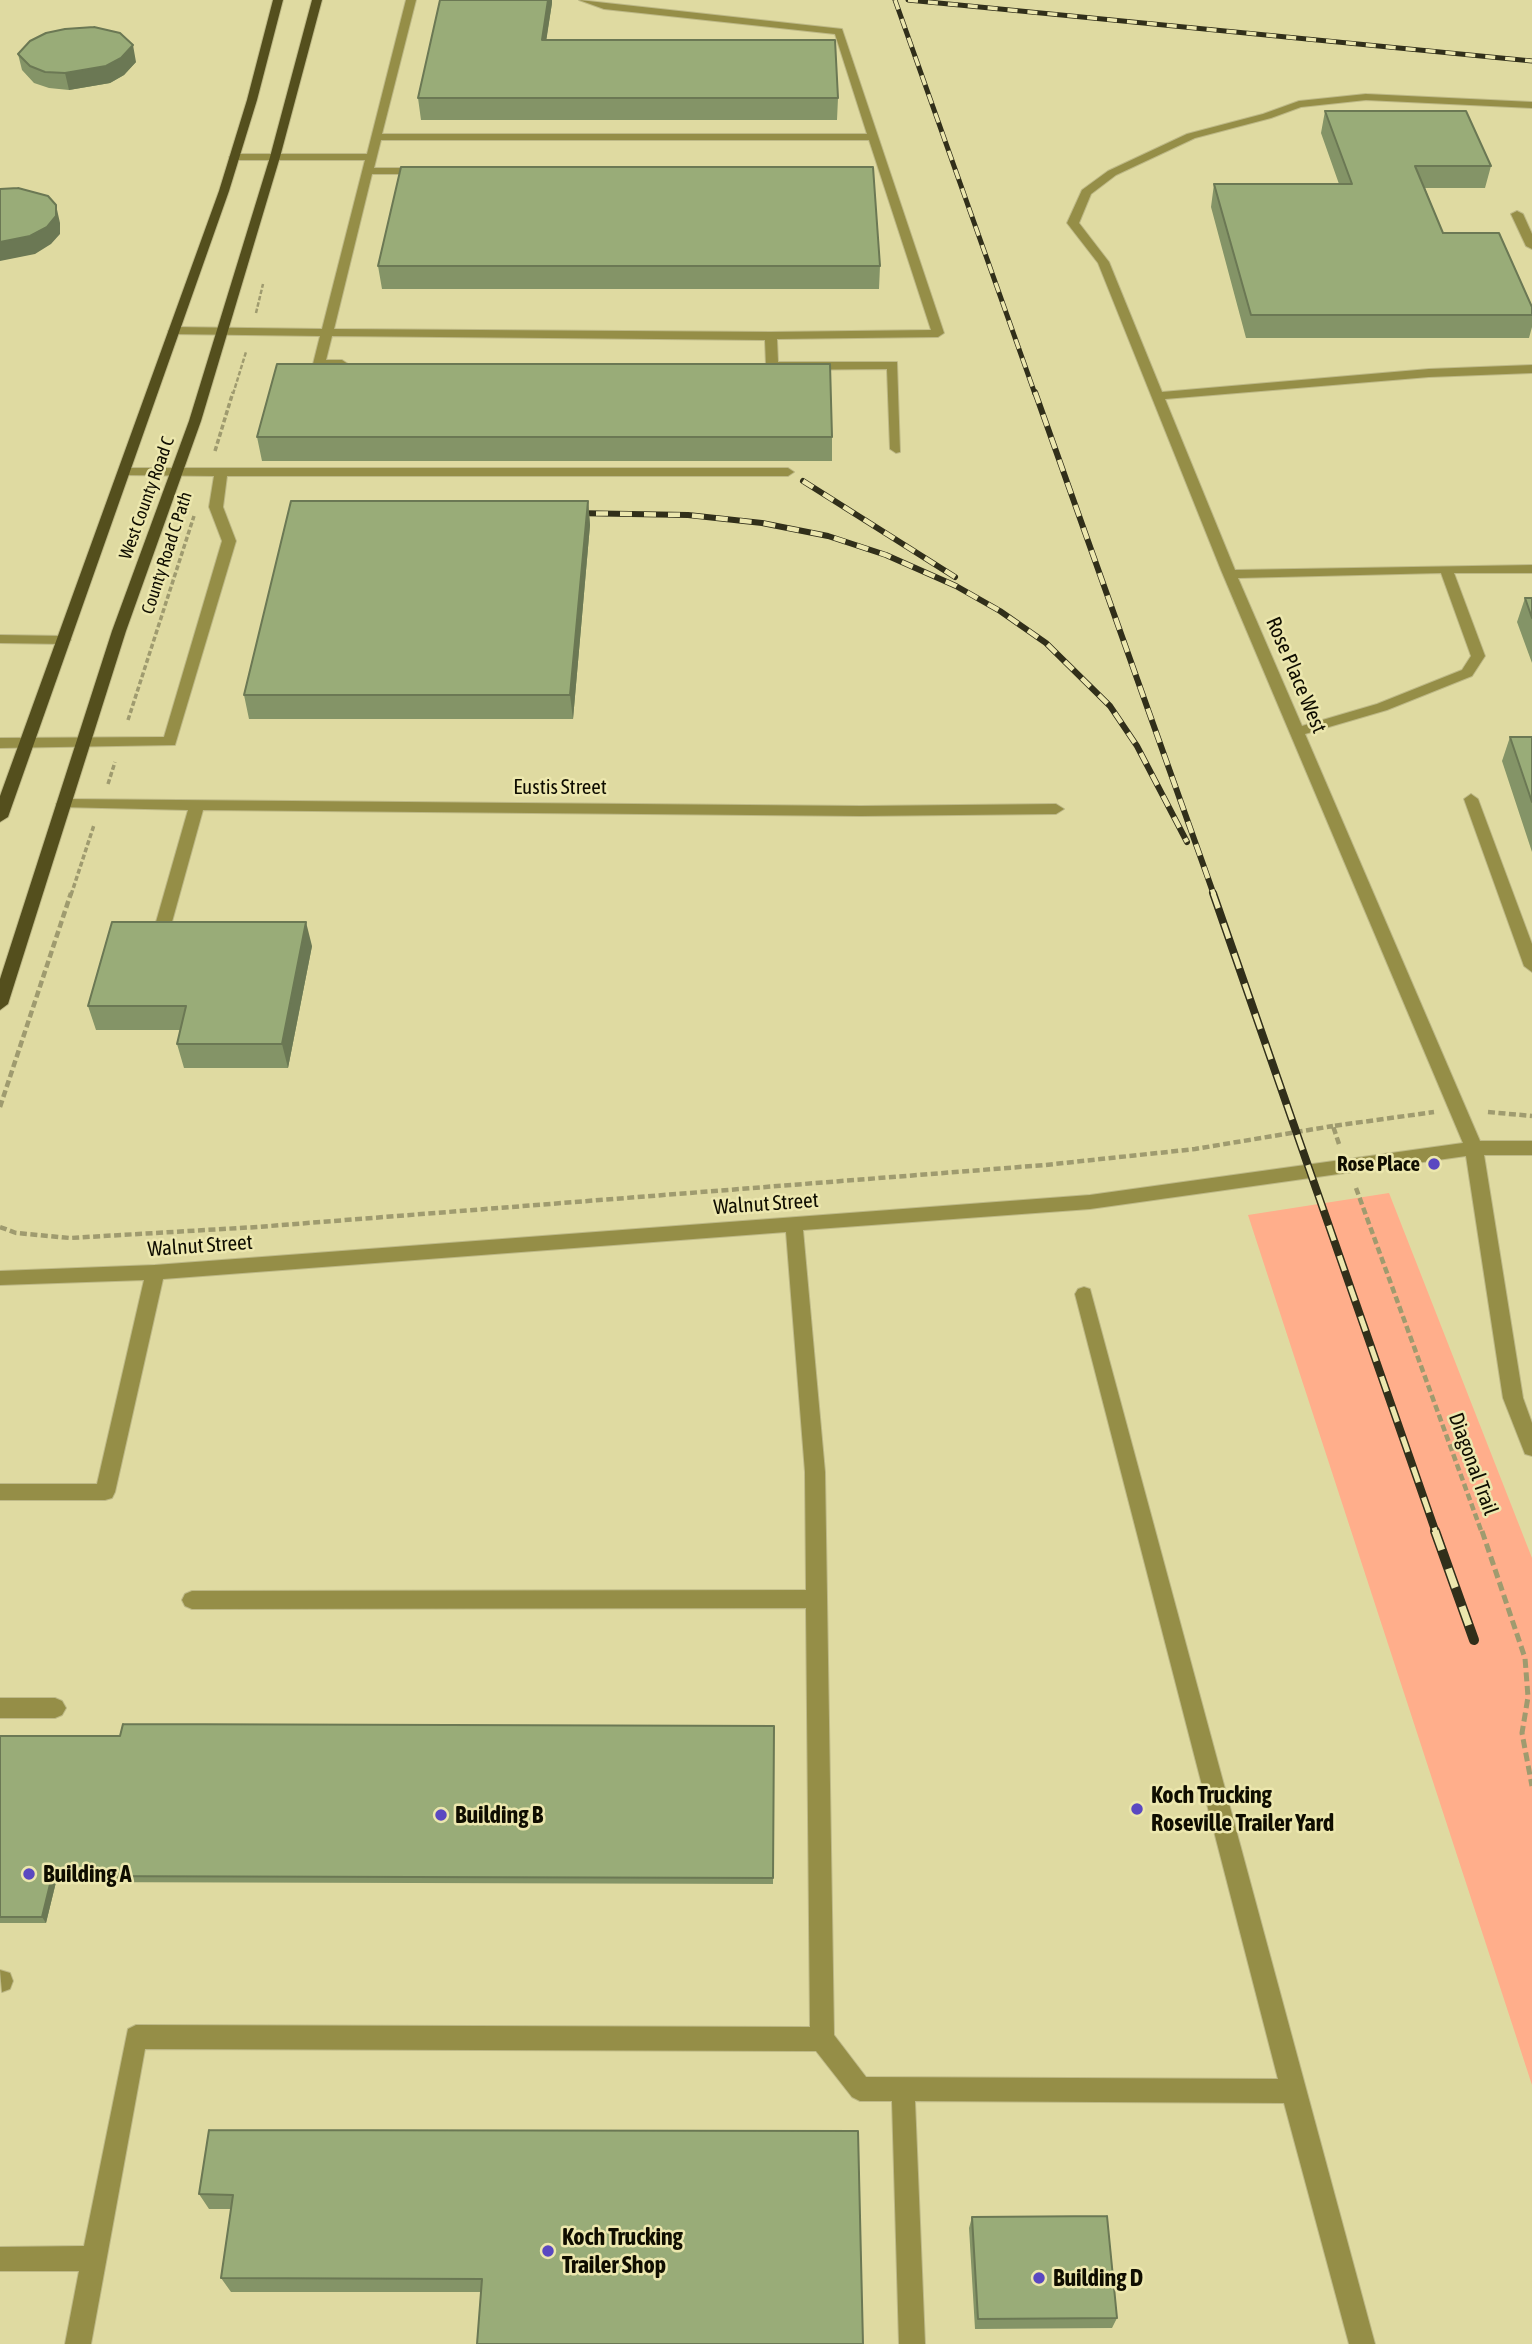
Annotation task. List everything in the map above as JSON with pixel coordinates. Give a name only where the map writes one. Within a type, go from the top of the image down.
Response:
[{"type":"main road","name":"West County Road C","points":[[0,817],[125,472],[234,157],[278,0]]},
{"type":"main road","name":"West County Road C","points":[[0,1004],[119,631],[176,472],[222,331],[275,157],[317,0]]},
{"type":"street","points":[[358,364],[318,364],[411,0]]},
{"type":"street","points":[[174,331],[771,337],[938,333],[839,31],[604,6],[584,0]]},
{"type":"street","name":"Rose Place West","points":[[1532,105],[1366,97],[1299,104],[1266,116],[1191,136],[1112,173],[1086,192],[1073,223],[1103,262],[1230,574],[1474,1149],[1513,1398],[1532,1448]]},
{"type":"street","points":[[375,137],[874,137]]},
{"type":"street","points":[[234,157],[370,157]]},
{"type":"street","points":[[870,168],[884,168]]},
{"type":"street","points":[[367,171],[437,170]]},
{"type":"street","points":[[1517,215],[1532,246]]},
{"type":"street","points":[[771,337],[772,366],[893,366],[896,449]]},
{"type":"street","points":[[1157,396],[1429,373],[1532,369]]},
{"type":"street","points":[[125,472],[788,472]]},
{"type":"street","points":[[0,743],[84,740],[170,742],[229,541],[216,507],[215,472]]},
{"type":"street","points":[[1297,732],[1374,710],[1467,673],[1478,656],[1446,569]]},
{"type":"street","points":[[1230,574],[1532,569]]},
{"type":"street","points":[[0,639],[64,640]]},
{"type":"street","points":[[1471,799],[1532,966]]},
{"type":"street","name":"Eustis Street","points":[[64,804],[860,811],[1056,809]]},
{"type":"street","points":[[162,929],[197,805]]},
{"type":"street","name":"Walnut Street","points":[[0,1278],[155,1272],[1090,1202],[1474,1149],[1532,1148]]},
{"type":"street","points":[[794,1225],[815,1472],[822,2039],[860,2089],[1293,2091]]},
{"type":"street","points":[[0,1492],[105,1492],[155,1272]]},
{"type":"street","points":[[1083,1294],[1362,2344]]},
{"type":"street","points":[[192,1600],[816,1599]]},
{"type":"street","points":[[0,1708],[55,1709]]},
{"type":"street","points":[[78,2344],[136,2037],[822,2039]]},
{"type":"street","points":[[903,2089],[912,2344]]},
{"type":"street","points":[[0,2259],[94,2258]]},
{"type":"path","name":"County Road C Path","points":[[0,1107],[121,741],[215,472],[265,278]]},
{"type":"path","points":[[0,1227],[16,1233],[70,1238],[271,1226],[1045,1165],[1195,1149],[1457,1109],[1532,1116]]},
{"type":"path","name":"Diagonal Trail","points":[[1332,1126],[1510,1608],[1525,1658],[1528,1697],[1522,1733],[1532,1786]]},
{"type":"shaded area","points":[[1389,1193],[1532,1558],[1532,2085],[1248,1215]]},
{"type":"building","points":[[440,0],[548,0],[542,40],[835,40],[838,98],[418,98]]},
{"type":"building","points":[[94,27],[120,33],[133,45],[121,58],[106,66],[65,73],[45,72],[30,66],[18,54],[30,41],[46,33]]},
{"type":"building","points":[[1325,111],[1466,111],[1491,166],[1415,166],[1443,233],[1499,233],[1532,307],[1532,315],[1251,315],[1214,184],[1352,184]]},
{"type":"building","points":[[401,167],[873,167],[880,266],[378,266]]},
{"type":"building","points":[[18,188],[48,196],[56,205],[56,216],[47,227],[30,236],[0,242],[0,189]]},
{"type":"building","points":[[277,364],[830,364],[832,437],[257,437]]},
{"type":"building","points":[[291,501],[588,501],[570,695],[244,695]]},
{"type":"building","points":[[1525,598],[1532,598],[1532,618]]},
{"type":"building","points":[[1510,737],[1532,737],[1532,802]]},
{"type":"building","points":[[112,922],[306,922],[282,1044],[177,1044],[186,1006],[88,1006]]},
{"type":"building","name":"Building B","points":[[123,1724],[774,1726],[773,1878],[52,1876],[42,1917],[0,1917],[0,1736],[120,1736]]},
{"type":"building","name":"Koch Trucking Trailer Shop","points":[[209,2130],[858,2131],[863,2344],[477,2344],[482,2279],[221,2278],[233,2195],[199,2194]]},
{"type":"building","name":"Building D","points":[[1107,2216],[1117,2318],[978,2319],[972,2217]]},
{"type":"railway","points":[[895,0],[1035,394]]},
{"type":"railway","points":[[908,0],[1532,61]]},
{"type":"railway","points":[[1035,392],[1214,895]]},
{"type":"railway","points":[[803,481],[955,577]]},
{"type":"railway","points":[[572,513],[688,515],[762,523],[828,536],[886,555],[956,586],[1000,611],[1046,643],[1110,706],[1137,746],[1187,842]]},
{"type":"railway","points":[[1213,893],[1436,1533]]},
{"type":"railway","points":[[1435,1531],[1474,1640]]},
{"type":"place","name":"Rose Place","points":[[1434,1164]]},
{"type":"place","name":"Koch Trucking Roseville Trailer Yard","points":[[1137,1809]]},
{"type":"place","name":"Building B","points":[[441,1815]]},
{"type":"place","name":"Building A","points":[[29,1874]]},
{"type":"place","name":"Koch Trucking Trailer Shop","points":[[548,2251]]},
{"type":"place","name":"Building D","points":[[1039,2278]]}]
